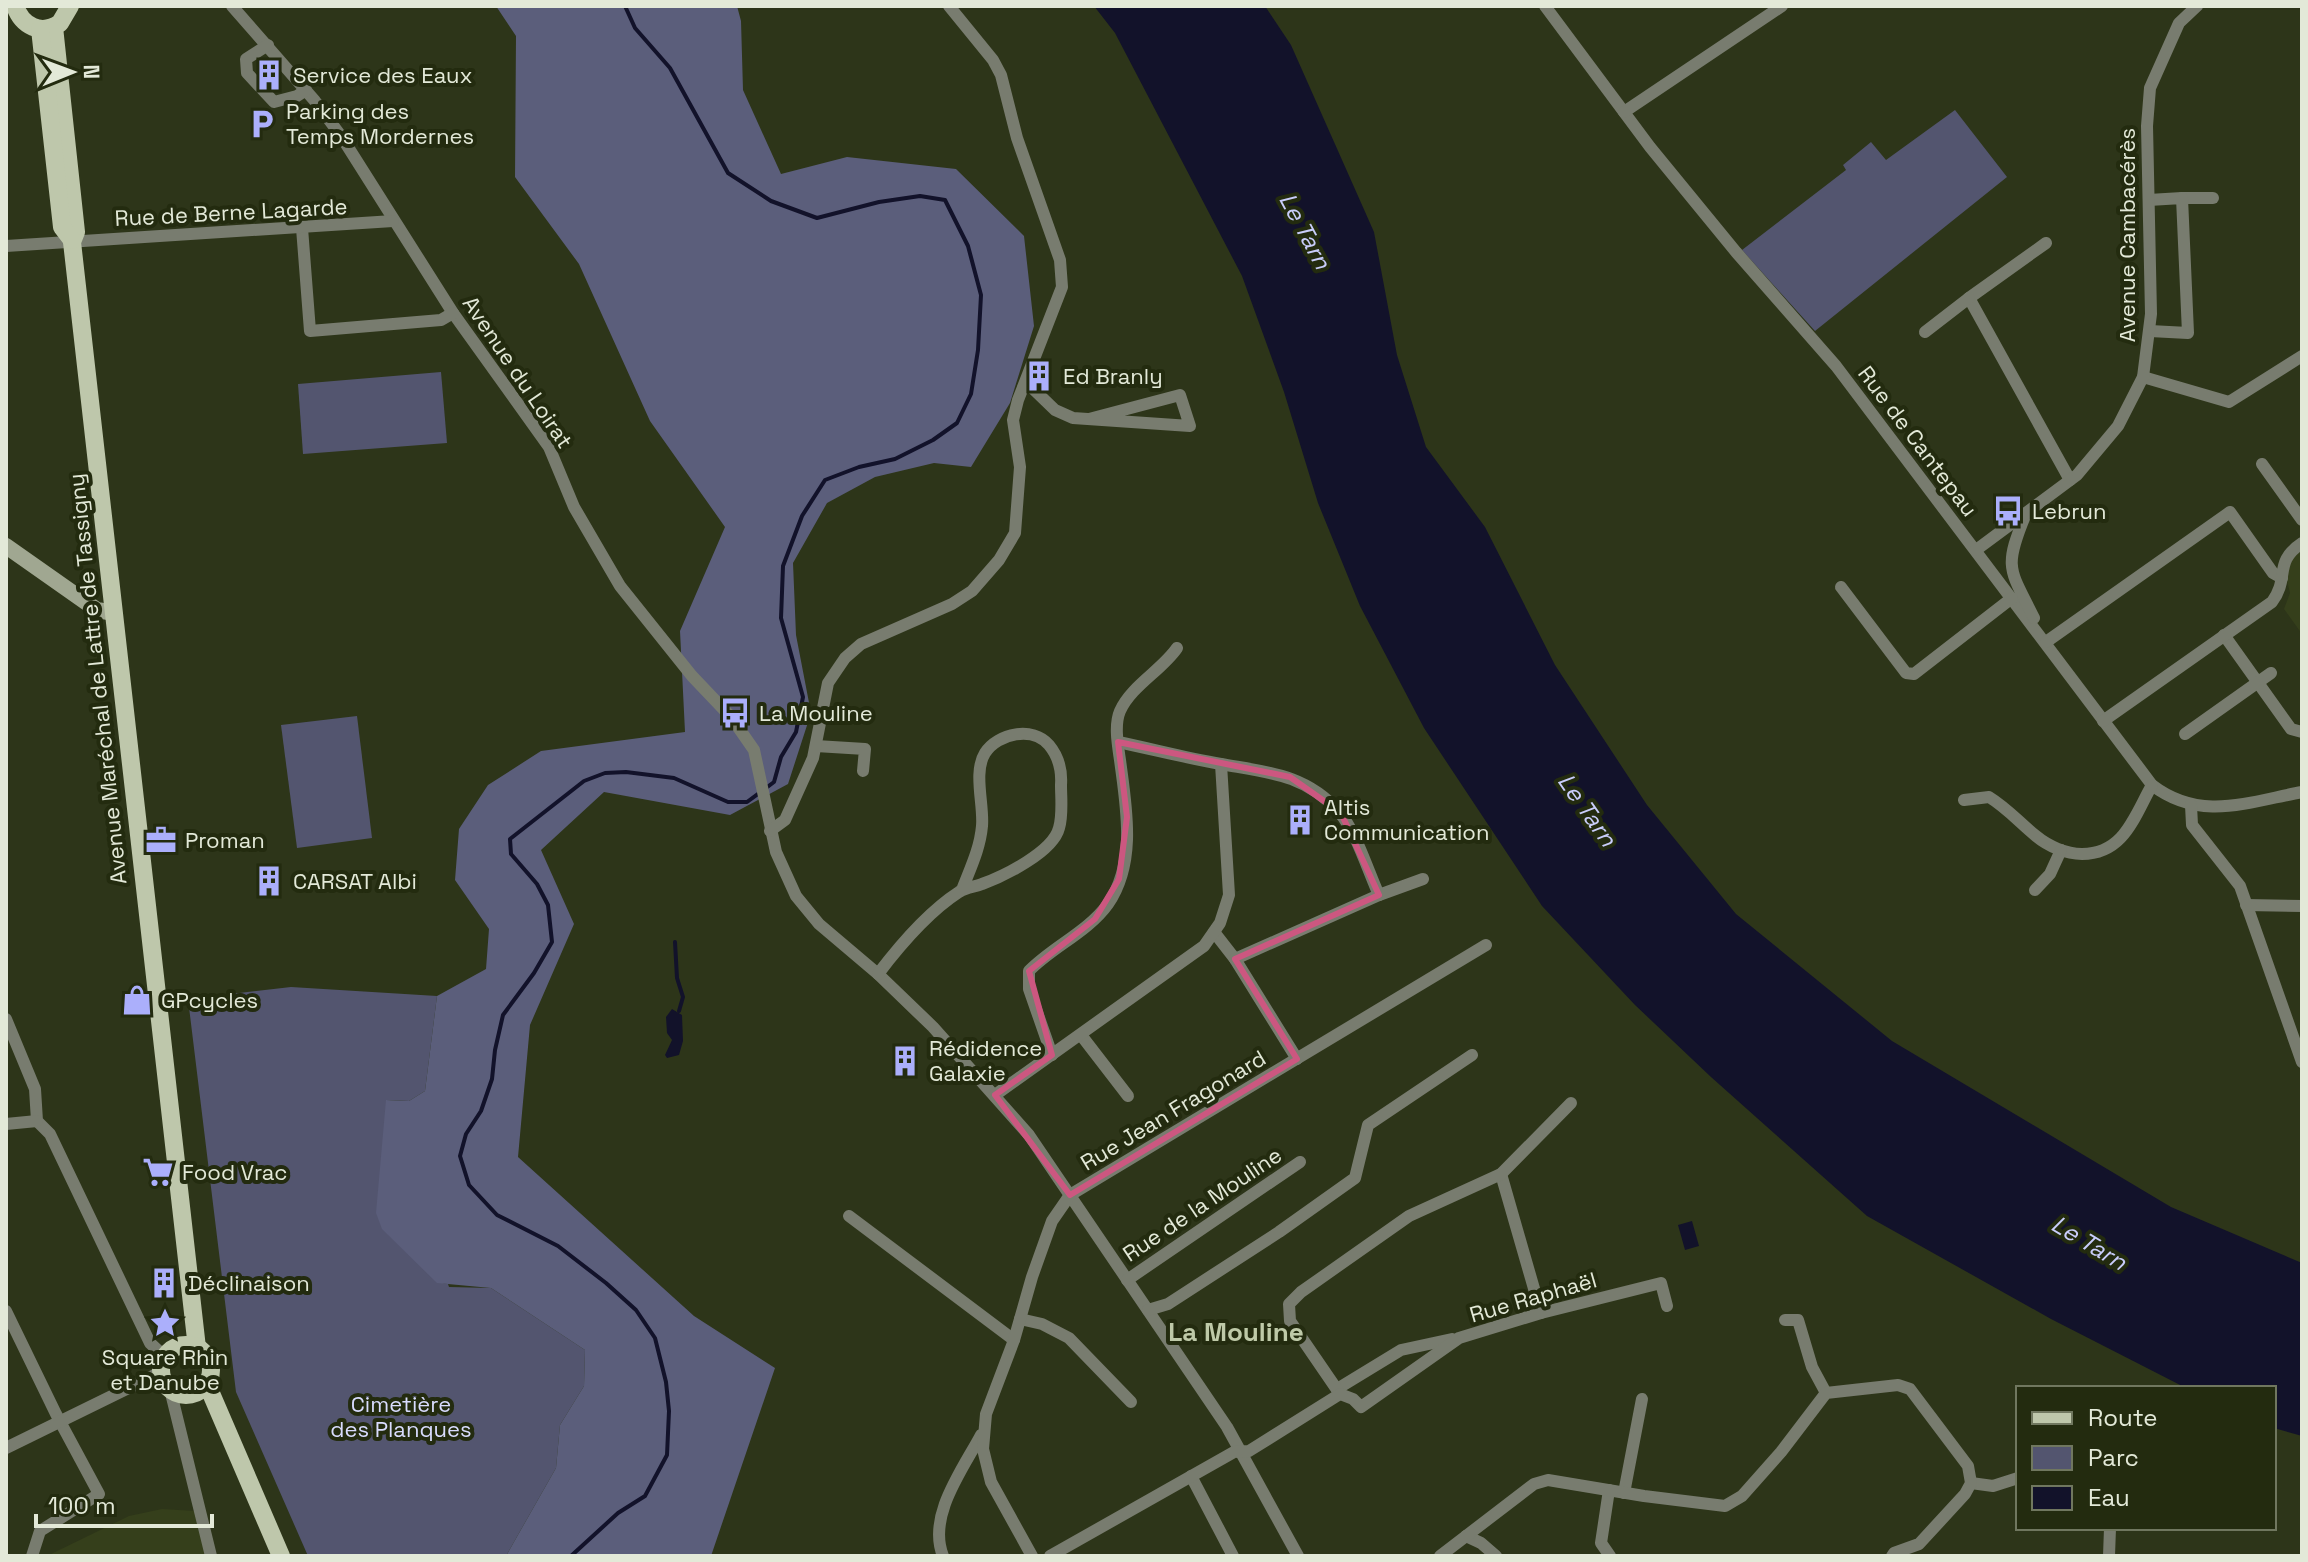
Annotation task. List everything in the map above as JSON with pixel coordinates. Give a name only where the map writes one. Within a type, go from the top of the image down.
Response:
[{"type":"main road","points":[[12,8],[25,23],[47,28],[65,17],[70,6]]},
{"type":"main road","name":"Avenue Maréchal de Lattre de Tassigny","points":[[47,28],[62,227],[72,241],[195,1326],[177,1369]]},
{"type":"main road","points":[[6,546],[97,610],[114,613]]},
{"type":"main road","name":"Avenue Maréchal de Lattre de Tassigny","points":[[177,1369],[204,1353],[211,1368],[207,1384]]},
{"type":"main road","points":[[177,1369],[196,1393],[207,1384],[281,1556]]},
{"type":"main road","points":[[177,1369],[204,1410],[266,1523]]},
{"type":"street","name":"Avenue du Loirat","points":[[232,6],[306,90],[341,136],[453,313],[549,447],[574,507],[620,586],[692,676],[731,717],[754,750]]},
{"type":"street","points":[[770,831],[785,820],[790,811],[816,746],[828,683],[845,658],[861,644],[952,604],[972,591],[999,560],[1015,533],[1020,467],[1013,420],[1062,287],[1060,260],[1017,138],[1001,75],[977,38],[949,6]]},
{"type":"street","name":"Rue de Cantepau","points":[[1545,6],[1624,112],[1736,252],[1836,366],[2152,785],[2166,796],[2191,805],[2217,808],[2302,792]]},
{"type":"street","points":[[1624,112],[1781,6]]},
{"type":"street","name":"Avenue Cambacérès","points":[[1976,550],[2070,480],[2098,452],[2118,426],[2143,377],[2150,331],[2147,126],[2150,88],[2179,23],[2197,6]]},
{"type":"street","points":[[268,45],[246,59],[247,73],[274,102],[297,96],[306,90]]},
{"type":"street","points":[[2150,331],[2188,333],[2182,198]]},
{"type":"street","points":[[2149,200],[2213,198]]},
{"type":"street","name":"Rue de Berne Lagarde","points":[[6,246],[393,221]]},
{"type":"street","points":[[302,228],[310,331],[441,320],[453,313]]},
{"type":"street","points":[[1925,332],[2046,243]]},
{"type":"street","points":[[1969,298],[2070,480]]},
{"type":"street","points":[[2143,377],[2229,402],[2302,356]]},
{"type":"street","points":[[1026,382],[1055,410],[1073,418],[1190,426],[1180,395],[1089,419]]},
{"type":"street","points":[[2262,464],[2301,516]]},
{"type":"street","points":[[2026,513],[2013,544],[2010,563],[2046,642],[2144,578],[2230,512],[2273,573],[2282,578]]},
{"type":"street","points":[[2103,721],[2272,602],[2280,591],[2283,564],[2289,551],[2302,543]]},
{"type":"street","points":[[1841,587],[1906,673],[1914,674],[2012,598]]},
{"type":"street","points":[[2224,635],[2291,729],[2302,732]]},
{"type":"street","points":[[1052,1055],[1029,989],[1029,971],[1095,919],[1109,902],[1126,851],[1127,817],[1118,742],[1119,712],[1177,648]]},
{"type":"street","points":[[2185,734],[2271,673]]},
{"type":"street","points":[[878,974],[932,914],[962,890],[983,884],[1034,858],[1049,845],[1059,829],[1061,773],[1057,758],[1046,742],[1021,733],[999,739],[984,754],[981,773],[982,826],[977,852],[962,890]]},
{"type":"street","points":[[1118,742],[1221,764],[1268,770],[1290,777],[1325,798],[1341,813],[1379,895]]},
{"type":"street","points":[[816,746],[865,749],[863,771]]},
{"type":"street","name":"Rue de la Mouline","points":[[754,750],[770,831],[793,891],[819,924],[878,974],[933,1027],[1029,1135],[1242,1452],[1298,1556]]},
{"type":"street","points":[[995,1095],[1204,946],[1214,932],[1229,895],[1221,764]]},
{"type":"street","points":[[1964,800],[1989,797],[2008,809],[2038,837],[2075,854],[2105,851],[2119,840],[2152,785]]},
{"type":"street","points":[[2191,805],[2192,825],[2240,886],[2302,1062]]},
{"type":"street","points":[[2035,890],[2050,874],[2061,850]]},
{"type":"street","points":[[1235,959],[1379,895],[1423,879]]},
{"type":"street","points":[[2246,905],[2302,906]]},
{"type":"street","name":"Rue Jean Fragonard","points":[[1214,932],[1235,959],[1297,1059]]},
{"type":"street","name":"Rue Jean Fragonard","points":[[1070,1195],[1486,945]]},
{"type":"street","points":[[6,1019],[35,1089],[37,1121],[50,1134],[150,1343],[177,1369],[177,1414],[211,1556]]},
{"type":"street","points":[[1081,1035],[1128,1096]]},
{"type":"street","points":[[1148,1310],[1168,1304],[1355,1178],[1368,1125],[1472,1055]]},
{"type":"street","points":[[1338,1392],[1290,1321],[1289,1304],[1301,1292],[1409,1216],[1501,1174],[1571,1103]]},
{"type":"street","points":[[6,1124],[37,1121]]},
{"type":"street","name":"Rue de la Mouline","points":[[1127,1280],[1300,1162]]},
{"type":"street","points":[[1501,1174],[1541,1313]]},
{"type":"street","points":[[1032,1556],[991,1482],[983,1449],[986,1414],[1014,1340],[1052,1221],[1070,1195]]},
{"type":"street","points":[[849,1216],[1014,1340]]},
{"type":"street","name":"Rue Raphaël","points":[[1338,1392],[1361,1407],[1459,1338],[1541,1313],[1661,1283],[1667,1306]]},
{"type":"street","points":[[6,1311],[99,1494],[40,1531],[32,1556]]},
{"type":"street","points":[[1020,1319],[1042,1324],[1069,1338],[1131,1402]]},
{"type":"street","points":[[1785,1320],[1798,1320],[1812,1367],[1826,1393]]},
{"type":"street","points":[[1050,1556],[1234,1452],[1252,1449],[1401,1350],[1459,1338]]},
{"type":"street","points":[[6,1448],[177,1369]]},
{"type":"street","points":[[1440,1556],[1534,1484],[1548,1480],[1725,1506],[1742,1496],[1752,1485],[1826,1393],[1898,1385],[1910,1389],[1968,1466],[1971,1483],[1965,1494],[1919,1544],[1892,1556]]},
{"type":"street","points":[[1624,1493],[1642,1399]]},
{"type":"street","points":[[943,1556],[938,1535],[942,1516],[953,1487],[985,1429]]},
{"type":"street","points":[[1191,1476],[1233,1556]]},
{"type":"street","points":[[1971,1483],[1993,1486],[2016,1479]]},
{"type":"street","points":[[1609,1490],[1601,1543],[1610,1556]]},
{"type":"street","points":[[2109,1556],[2110,1530]]},
{"type":"street","points":[[1466,1536],[1481,1543],[1496,1556]]},
{"type":"highlighted area","points":[[1118,742],[1290,777],[1341,813],[1379,895],[1235,959],[1297,1059],[1070,1195],[995,1095],[1052,1055],[1029,971],[1095,919],[1119,879],[1127,817]]},
{"type":"shaded area","points":[[496,6],[737,6],[741,21],[743,90],[781,174],[847,157],[956,169],[1024,236],[1034,326],[1010,403],[971,467],[934,463],[875,477],[827,503],[793,563],[796,635],[811,713],[788,784],[730,815],[604,792],[541,850],[574,924],[530,1025],[518,1157],[694,1316],[775,1368],[711,1556],[506,1556],[556,1468],[560,1425],[584,1386],[585,1350],[491,1288],[437,1283],[382,1229],[376,1213],[386,1100],[409,1101],[425,1091],[437,996],[486,969],[489,929],[455,880],[459,829],[488,785],[541,751],[685,732],[680,631],[725,527],[650,421],[579,264],[515,177],[516,36]]},
{"type":"shaded area","points":[[2302,548],[2302,634],[2284,609],[2290,593],[2283,564]]},
{"type":"shaded area","points":[[162,1509],[195,1511],[206,1556],[47,1556],[129,1516]]},
{"type":"green space","points":[[1955,110],[2007,177],[1815,331],[1742,250],[1846,170],[1843,165],[1871,142],[1886,160]]},
{"type":"green space","points":[[441,372],[447,443],[303,454],[298,384]]},
{"type":"green space","points":[[357,716],[372,838],[297,848],[281,725]]},
{"type":"green space","name":"Cimetière des Planques","points":[[291,987],[437,996],[425,1091],[409,1101],[387,1100],[437,1282],[449,1287],[491,1288],[585,1350],[584,1386],[560,1425],[556,1468],[506,1556],[308,1556],[236,1392],[188,999]]},
{"type":"water","name":"Le Tarn","points":[[1094,6],[1265,6],[1291,45],[1374,232],[1397,355],[1426,447],[1485,527],[1555,665],[1647,805],[1736,914],[1892,1041],[2171,1207],[2302,1263],[2302,1436],[2276,1429],[2276,1386],[2182,1386],[2051,1319],[1867,1216],[1635,1005],[1542,906],[1424,728],[1360,606],[1318,503],[1284,392],[1242,276],[1115,33]]},
{"type":"water","points":[[672,1009],[682,1015],[683,1041],[679,1055],[667,1058],[665,1055],[672,1040],[667,1033],[666,1017]]},
{"type":"water","points":[[1692,1221],[1699,1246],[1685,1250],[1678,1225]]},
{"type":"waterway","points":[[571,1556],[618,1513],[645,1496],[667,1455],[669,1411],[666,1382],[655,1338],[636,1310],[558,1246],[497,1215],[469,1185],[460,1156],[466,1134],[481,1111],[492,1079],[503,1015],[552,942],[548,905],[537,884],[511,854],[510,839],[584,781],[605,773],[626,772],[674,778],[728,802],[747,802],[774,782],[781,757],[796,732],[803,697],[781,618],[783,566],[802,516],[825,480],[859,467],[895,459],[933,440],[957,423],[971,394],[978,350],[981,295],[968,246],[945,200],[920,196],[879,202],[817,218],[771,201],[728,173],[670,68],[635,28],[625,6]]},
{"type":"waterway","points":[[675,942],[677,978],[683,997],[679,1011]]},
{"type":"place","name":"Service des Eaux","points":[[269,75]]},
{"type":"place","name":"Parking des Temps Mordernes","points":[[262,124]]},
{"type":"place","name":"Ed Branly","points":[[1039,376]]},
{"type":"place","name":"Lebrun","points":[[2008,511]]},
{"type":"place","name":"La Mouline","points":[[735,713]]},
{"type":"place","name":"Altis Communication","points":[[1300,820]]},
{"type":"place","name":"Proman","points":[[161,840]]},
{"type":"place","name":"CARSAT Albi","points":[[269,881]]},
{"type":"place","name":"GPcycles","points":[[137,1000]]},
{"type":"place","name":"Rédidence Galaxie","points":[[905,1061]]},
{"type":"place","name":"Food Vrac","points":[[158,1172]]},
{"type":"place","name":"Déclinaison","points":[[164,1283]]},
{"type":"place","name":"Square Rhin et Danube","points":[[165,1323]]},
{"type":"district","name":"La Mouline","points":[[1236,1332]]}]
